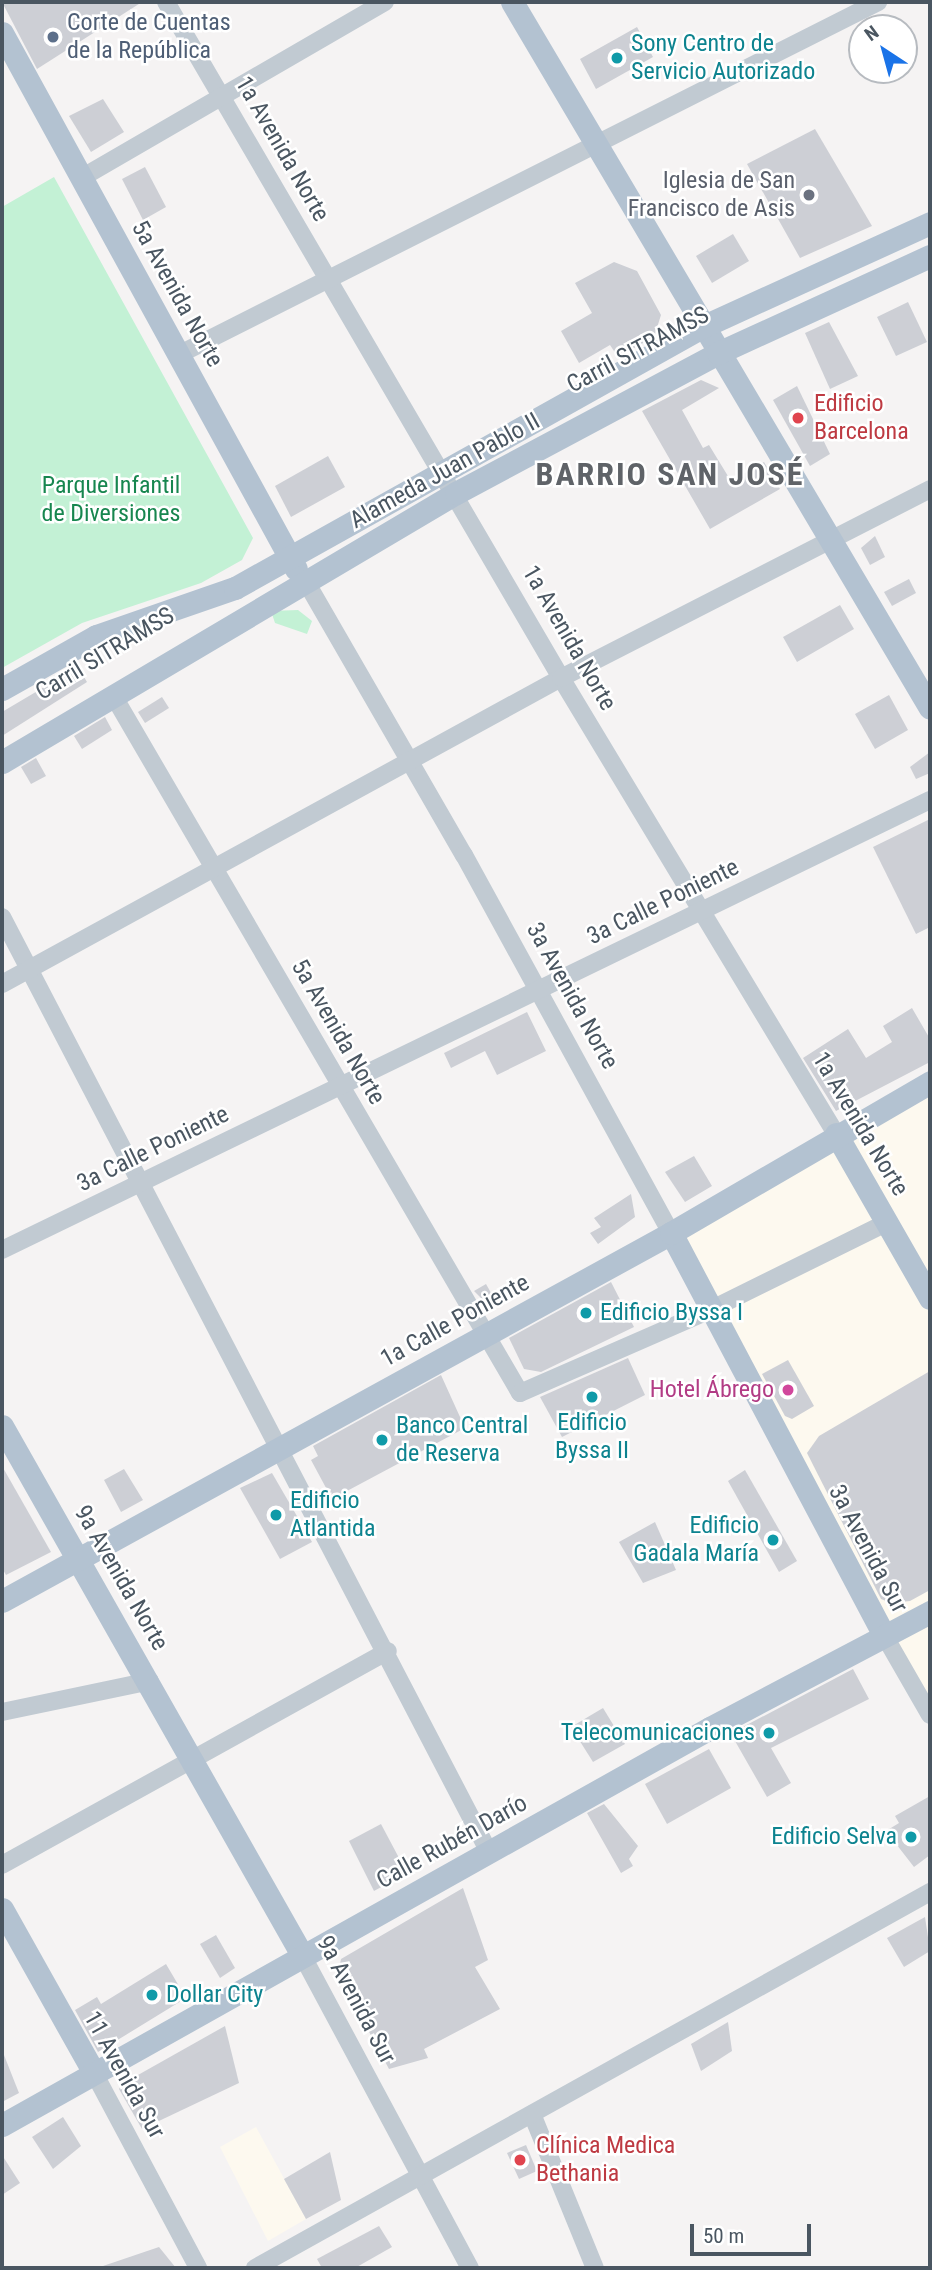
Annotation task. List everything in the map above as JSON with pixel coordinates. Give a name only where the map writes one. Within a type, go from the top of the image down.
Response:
[{"type":"main road","points":[[512,2],[930,708]]},
{"type":"main road","name":"5a Avenida Norte","points":[[2,33],[296,569]]},
{"type":"main road","name":"Alameda Juan Pablo II","points":[[2,762],[113,695],[296,569],[449,481],[930,223]]},
{"type":"main road","name":"Carril SITRAMSS","points":[[710,340],[930,241]]},
{"type":"main road","name":"Alameda Juan Pablo II","points":[[449,481],[710,340],[930,256]]},
{"type":"main road","name":"Alameda Juan Pablo II","points":[[2,689],[96,636],[296,569]]},
{"type":"main road","name":"Carril SITRAMSS","points":[[2,746],[296,569]]},
{"type":"main road","name":"Carril SITRAMSS","points":[[2,703],[93,651],[235,607]]},
{"type":"main road","name":"1a Calle Poniente","points":[[2,1601],[671,1233],[836,1134],[930,1082]]},
{"type":"main road","name":"1a Avenida Norte","points":[[836,1134],[930,1298]]},
{"type":"main road","name":"3a Avenida Norte","points":[[671,1233],[783,1443]]},
{"type":"main road","name":"9a Avenida Norte","points":[[2,1426],[193,1758]]},
{"type":"main road","name":"3a Avenida Sur","points":[[783,1443],[884,1636]]},
{"type":"main road","name":"Calle Rubén Darío","points":[[2,2125],[93,2071],[302,1955],[930,1612]]},
{"type":"main road","name":"9a Avenida Sur","points":[[193,1758],[302,1955]]},
{"type":"main road","name":"11 Avenida Sur","points":[[2,1909],[93,2071]]},
{"type":"street","name":"1a Avenida Norte","points":[[166,2],[449,481],[561,678],[836,1134]]},
{"type":"street","points":[[83,177],[385,2]]},
{"type":"street","points":[[180,354],[326,276],[878,2]]},
{"type":"street","points":[[2,984],[412,763],[561,678],[930,488]]},
{"type":"street","name":"3a Avenida Norte","points":[[296,569],[412,763],[671,1233]]},
{"type":"street","name":"5a Avenida Norte","points":[[113,695],[215,867],[338,1087],[483,1335],[520,1393],[712,1309]]},
{"type":"street","name":"3a Calle Poniente","points":[[2,1250],[930,800]]},
{"type":"street","points":[[2,917],[388,1651],[489,1852]]},
{"type":"street","points":[[712,1309],[888,1222]]},
{"type":"street","name":"3a Avenida Sur","points":[[884,1636],[930,1715]]},
{"type":"street","points":[[2,1865],[388,1651]]},
{"type":"street","points":[[2,1712],[150,1681]]},
{"type":"street","points":[[255,2268],[930,1892]]},
{"type":"street","name":"9a Avenida Sur","points":[[302,1955],[470,2268]]},
{"type":"street","name":"11 Avenida Sur","points":[[93,2071],[198,2268]]},
{"type":"street","points":[[532,2114],[594,2268]]},
{"type":"shaded area","points":[[930,1084],[930,1710],[671,1233]]},
{"type":"shaded area","points":[[256,2127],[306,2219],[268,2241],[220,2147]]},
{"type":"green space","name":"Parque Infantil de Diversiones","points":[[54,177],[253,538],[242,560],[201,583],[82,623],[2,668],[2,207]]},
{"type":"green space","points":[[298,610],[312,621],[307,634],[275,623],[271,611]]},
{"type":"building","name":"Corte de Cuentas de la República","points":[[2,2],[142,2],[37,69]]},
{"type":"building","name":"Sony Centro de Servicio Autorizado","points":[[637,27],[653,57],[596,89],[580,59]]},
{"type":"building","points":[[103,99],[124,132],[91,152],[69,116]]},
{"type":"building","name":"Iglesia de San Francisco de Asis","points":[[815,129],[872,226],[800,258],[747,164]]},
{"type":"building","points":[[145,167],[166,207],[143,220],[122,179]]},
{"type":"building","points":[[733,234],[749,261],[712,283],[696,256]]},
{"type":"building","points":[[614,262],[637,271],[661,315],[654,337],[618,357],[610,345],[579,363],[561,331],[592,313],[575,283]]},
{"type":"building","points":[[908,302],[927,342],[896,356],[877,317]]},
{"type":"building","points":[[829,322],[858,376],[830,389],[805,333]]},
{"type":"building","points":[[701,380],[719,388],[682,410],[703,448],[709,445],[731,481],[764,462],[780,489],[710,529],[642,411]]},
{"type":"building","points":[[797,386],[830,454],[810,466],[773,400]]},
{"type":"building","points":[[328,456],[345,487],[291,517],[275,486]]},
{"type":"building","points":[[875,536],[885,557],[870,565],[861,548]]},
{"type":"building","points":[[909,579],[916,593],[892,606],[884,592]]},
{"type":"building","points":[[840,605],[854,629],[797,662],[783,637]]},
{"type":"building","points":[[78,667],[87,682],[2,736],[2,712]]},
{"type":"building","points":[[889,695],[908,730],[875,749],[855,714]]},
{"type":"building","points":[[162,697],[169,708],[145,723],[138,712]]},
{"type":"building","points":[[105,717],[112,730],[82,749],[74,736]]},
{"type":"building","points":[[930,752],[930,773],[916,779],[910,767]]},
{"type":"building","points":[[36,758],[46,776],[31,784],[21,767]]},
{"type":"building","points":[[930,819],[930,927],[916,934],[873,847]]},
{"type":"building","points":[[912,1008],[930,1039],[930,1062],[836,1111],[803,1058],[848,1029],[866,1058],[892,1042],[883,1026]]},
{"type":"building","points":[[527,1012],[546,1051],[497,1075],[485,1051],[451,1068],[444,1053]]},
{"type":"building","points":[[694,1156],[712,1186],[685,1202],[665,1172]]},
{"type":"building","points":[[631,1194],[635,1217],[598,1244],[590,1233],[601,1227],[594,1218]]},
{"type":"building","name":"Edificio Byssa I","points":[[611,1282],[634,1327],[541,1372],[524,1369],[509,1338]]},
{"type":"building","points":[[486,1284],[495,1300],[487,1304],[474,1291]]},
{"type":"building","name":"Edificio Byssa II","points":[[628,1358],[645,1395],[562,1437],[540,1397]]},
{"type":"building","name":"Hotel Ábrego","points":[[788,1360],[814,1406],[792,1419],[785,1416],[762,1374]]},
{"type":"building","points":[[930,1371],[930,1590],[910,1601],[891,1603],[881,1599],[807,1453],[819,1436]]},
{"type":"building","name":"Banco Central de Reserva","points":[[441,1375],[465,1428],[332,1499],[311,1460],[318,1456],[313,1446]]},
{"type":"building","points":[[2,1466],[51,1552],[6,1575],[2,1568]]},
{"type":"building","points":[[124,1469],[143,1500],[121,1512],[104,1480]]},
{"type":"building","name":"Edificio Gadala María","points":[[745,1470],[797,1561],[779,1572],[728,1481]]},
{"type":"building","name":"Edificio Atlantida","points":[[272,1473],[312,1542],[280,1559],[240,1488]]},
{"type":"building","points":[[655,1522],[676,1570],[643,1583],[619,1542]]},
{"type":"building","name":"Telecomunicaciones","points":[[853,1669],[869,1699],[771,1748],[791,1783],[767,1797],[735,1741],[739,1729]]},
{"type":"building","points":[[603,1708],[625,1744],[593,1762],[571,1727]]},
{"type":"building","points":[[709,1749],[731,1788],[667,1824],[645,1784]]},
{"type":"building","name":"Edificio Selva","points":[[930,1796],[930,1855],[914,1867],[886,1831],[899,1823],[895,1816]]},
{"type":"building","points":[[604,1804],[638,1846],[629,1859],[633,1866],[621,1873],[587,1813]]},
{"type":"building","points":[[381,1824],[407,1873],[374,1891],[349,1841]]},
{"type":"building","points":[[463,1888],[488,1960],[475,1967],[500,2009],[424,2049],[428,2058],[389,2069],[338,1974],[341,1959]]},
{"type":"building","points":[[925,1917],[930,1951],[904,1967],[887,1938]]},
{"type":"building","points":[[216,1935],[235,1968],[220,1978],[200,1944]]},
{"type":"building","points":[[166,1964],[186,1998],[98,2052],[75,2010],[97,1997],[101,2004]]},
{"type":"building","points":[[728,2022],[732,2051],[701,2071],[691,2044]]},
{"type":"building","points":[[225,2026],[239,2083],[142,2129],[119,2089],[122,2084]]},
{"type":"building","points":[[2,2050],[19,2093],[2,2102]]},
{"type":"building","points":[[63,2117],[81,2146],[53,2169],[32,2137]]},
{"type":"building","points":[[526,2145],[537,2171],[519,2179],[507,2153]]},
{"type":"building","points":[[330,2152],[341,2200],[306,2219],[284,2179]]},
{"type":"building","points":[[2,2155],[20,2183],[2,2195]]},
{"type":"building","points":[[379,2226],[392,2247],[355,2268],[322,2268],[317,2259]]},
{"type":"building","points":[[159,2247],[176,2268],[103,2268],[103,2266]]},
{"type":"place","name":"Corte de Cuentas de la República","points":[[53,37]]},
{"type":"place","name":"Sony Centro de Servicio Autorizado","points":[[617,58]]},
{"type":"place","name":"Iglesia de San Francisco de Asis","points":[[809,195]]},
{"type":"place","name":"Edificio Barcelona","points":[[798,418]]},
{"type":"place","name":"Edificio Byssa I","points":[[586,1313]]},
{"type":"place","name":"Hotel Ábrego","points":[[788,1390]]},
{"type":"place","name":"Edificio Byssa II","points":[[592,1397]]},
{"type":"place","name":"Banco Central de Reserva","points":[[382,1440]]},
{"type":"place","name":"Edificio Atlantida","points":[[276,1515]]},
{"type":"place","name":"Edificio Gadala María","points":[[773,1540]]},
{"type":"place","name":"Telecomunicaciones","points":[[769,1733]]},
{"type":"place","name":"Edificio Selva","points":[[911,1837]]},
{"type":"place","name":"Dollar City","points":[[152,1995]]},
{"type":"place","name":"Clínica Medica Bethania","points":[[520,2160]]},
{"type":"district","name":"BARRIO SAN JOSÉ","points":[[670,474]]}]
